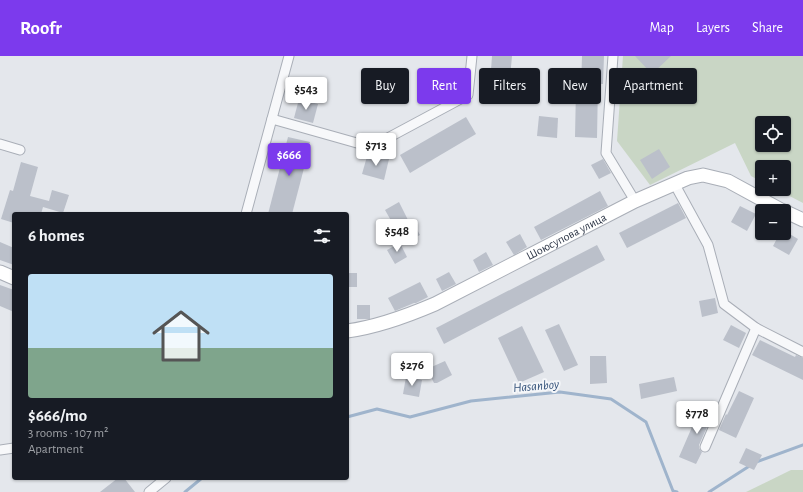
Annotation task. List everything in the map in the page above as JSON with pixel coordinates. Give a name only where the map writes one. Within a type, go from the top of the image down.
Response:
[{"type":"street","points":[[247,212],[290,56]]},
{"type":"street","points":[[272,119],[371,147],[468,95],[472,56]]},
{"type":"street","points":[[613,56],[606,153],[635,201]]},
{"type":"street","points":[[0,144],[20,150]]},
{"type":"street","name":"Шоюсупова улица","points":[[349,331],[378,326],[435,304],[635,201],[688,178],[703,175],[720,178],[771,204]]},
{"type":"street","points":[[674,183],[708,244],[724,304],[756,328],[803,352]]},
{"type":"street","name":"Шоюсупова улица","points":[[791,214],[803,220]]},
{"type":"street","points":[[0,272],[12,277]]},
{"type":"street","points":[[705,447],[756,328]]},
{"type":"street","points":[[0,450],[12,448]]},
{"type":"street","points":[[149,492],[164,480]]},
{"type":"green space","points":[[623,56],[803,56],[803,203],[790,196],[791,196],[791,160],[755,160],[755,178],[751,176],[735,143],[650,185],[617,141],[620,104],[697,104],[697,68],[622,68]]},
{"type":"green space","points":[[791,470],[803,470],[803,492],[746,492]]},
{"type":"building","points":[[492,56],[512,56],[511,68],[491,68]]},
{"type":"building","points":[[582,56],[604,56],[603,84],[601,84],[601,68],[582,68]]},
{"type":"building","points":[[635,56],[671,56],[658,68],[646,68]]},
{"type":"building","points":[[299,99],[318,104],[313,123],[294,118]]},
{"type":"building","points":[[576,104],[598,104],[597,138],[575,137]]},
{"type":"building","points":[[539,116],[558,118],[557,138],[537,136]]},
{"type":"building","points":[[466,117],[476,134],[410,173],[400,155]]},
{"type":"building","points":[[288,137],[310,142],[293,212],[269,212]]},
{"type":"building","points":[[659,149],[670,167],[652,179],[640,160]]},
{"type":"building","points":[[368,153],[389,159],[384,180],[362,174]]},
{"type":"building","points":[[603,159],[611,173],[599,179],[591,165]]},
{"type":"building","points":[[21,162],[38,167],[30,196],[49,201],[52,190],[69,195],[63,212],[43,207],[42,212],[12,212],[12,222],[1,219],[10,190],[13,191]]},
{"type":"building","points":[[600,191],[608,206],[541,240],[534,227]]},
{"type":"building","points":[[399,202],[411,226],[414,224],[420,235],[406,242],[396,222],[393,224],[385,210]]},
{"type":"building","points":[[678,203],[686,218],[627,248],[619,233]]},
{"type":"building","points":[[740,206],[755,214],[747,231],[731,222]]},
{"type":"building","points":[[520,234],[527,247],[514,255],[506,242]]},
{"type":"building","points":[[791,235],[798,239],[789,255],[773,246],[776,240],[791,240]]},
{"type":"building","points":[[0,242],[12,247],[12,264],[0,260]]},
{"type":"building","points":[[400,243],[407,257],[395,264],[387,250]]},
{"type":"building","points":[[597,245],[605,260],[444,344],[436,328]]},
{"type":"building","points":[[486,252],[493,265],[479,272],[473,260]]},
{"type":"building","points":[[449,272],[456,284],[442,291],[436,279]]},
{"type":"building","points":[[349,273],[357,273],[357,287],[349,287]]},
{"type":"building","points":[[420,282],[428,297],[395,311],[388,298]]},
{"type":"building","points":[[0,285],[12,289],[12,311],[0,306]]},
{"type":"building","points":[[715,298],[718,313],[702,317],[699,301]]},
{"type":"building","points":[[357,305],[370,305],[370,319],[357,319]]},
{"type":"building","points":[[559,324],[578,365],[564,371],[545,330]]},
{"type":"building","points":[[731,325],[746,333],[739,348],[723,340]]},
{"type":"building","points":[[522,326],[544,372],[519,383],[498,338]]},
{"type":"building","points":[[760,340],[795,357],[796,355],[803,358],[803,380],[752,355]]},
{"type":"building","points":[[590,356],[606,356],[607,383],[590,384]]},
{"type":"building","points":[[445,361],[452,375],[437,383],[434,383],[427,369]]},
{"type":"building","points":[[406,377],[422,380],[419,397],[403,394]]},
{"type":"building","points":[[674,377],[677,391],[641,399],[639,384]]},
{"type":"building","points":[[739,391],[754,398],[736,438],[719,430]]},
{"type":"building","points":[[702,404],[715,409],[699,445],[702,452],[696,464],[679,457]]},
{"type":"building","points":[[746,448],[762,455],[754,470],[739,463]]},
{"type":"building","points":[[115,480],[126,480],[135,492],[100,492]]},
{"type":"waterway","name":"Hasanboy","points":[[349,416],[377,409],[410,417],[471,401],[560,392],[611,399],[646,422],[673,491],[677,492]]},
{"type":"waterway","name":"Hasanboy","points":[[756,462],[803,445]]},
{"type":"waterway","name":"Hasanboy","points":[[709,492],[751,465]]},
{"type":"waterway","name":"Hasanboy","points":[[185,492],[200,480]]}]
